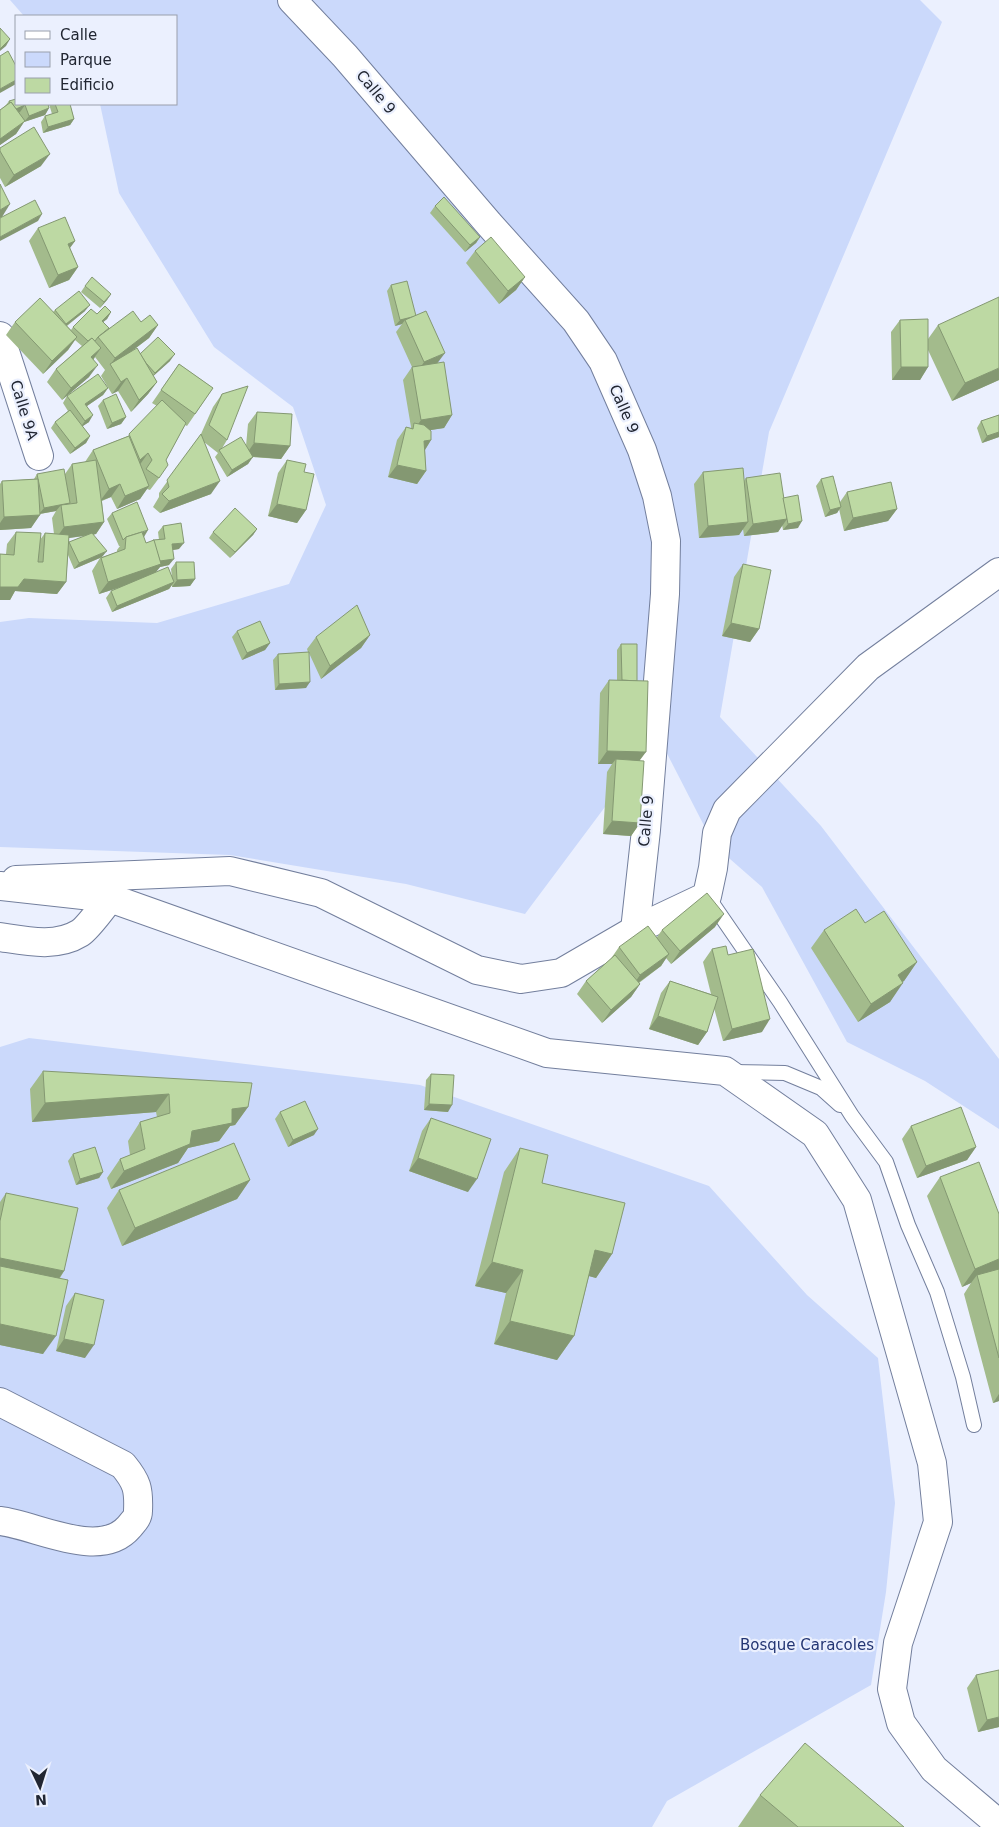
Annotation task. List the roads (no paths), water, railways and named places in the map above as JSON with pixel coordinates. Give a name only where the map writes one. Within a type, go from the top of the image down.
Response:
[{"type":"street","name":"Calle 9","points":[[292,0],[345,56],[489,224],[576,321],[603,361],[642,450],[657,496],[666,550],[665,594],[635,930]]},
{"type":"street","name":"Calle 9A","points":[[0,336],[39,456]]},
{"type":"street","points":[[0,880],[230,871],[321,893],[477,970],[521,979],[561,973],[635,930],[707,896],[713,868],[717,833],[727,810],[868,667],[999,572]]},
{"type":"street","points":[[0,886],[110,898],[547,1053],[725,1071],[815,1134],[857,1200],[932,1463],[938,1522],[898,1643],[892,1689],[901,1723],[934,1769],[999,1824]]},
{"type":"street","points":[[0,938],[34,942],[60,942],[81,933],[110,898]]},
{"type":"street","points":[[0,1402],[123,1465],[135,1479],[139,1497],[138,1516],[125,1532],[104,1541],[79,1542],[15,1522],[0,1521]]},
{"type":"lane","points":[[707,896],[780,1002],[852,1116],[886,1162],[908,1225],[937,1292],[963,1377],[974,1425]]},
{"type":"lane","points":[[725,1071],[785,1073],[820,1088],[852,1116]]},
{"type":"park label","name":"Bosque Caracoles","points":[[807,1645]]}]
